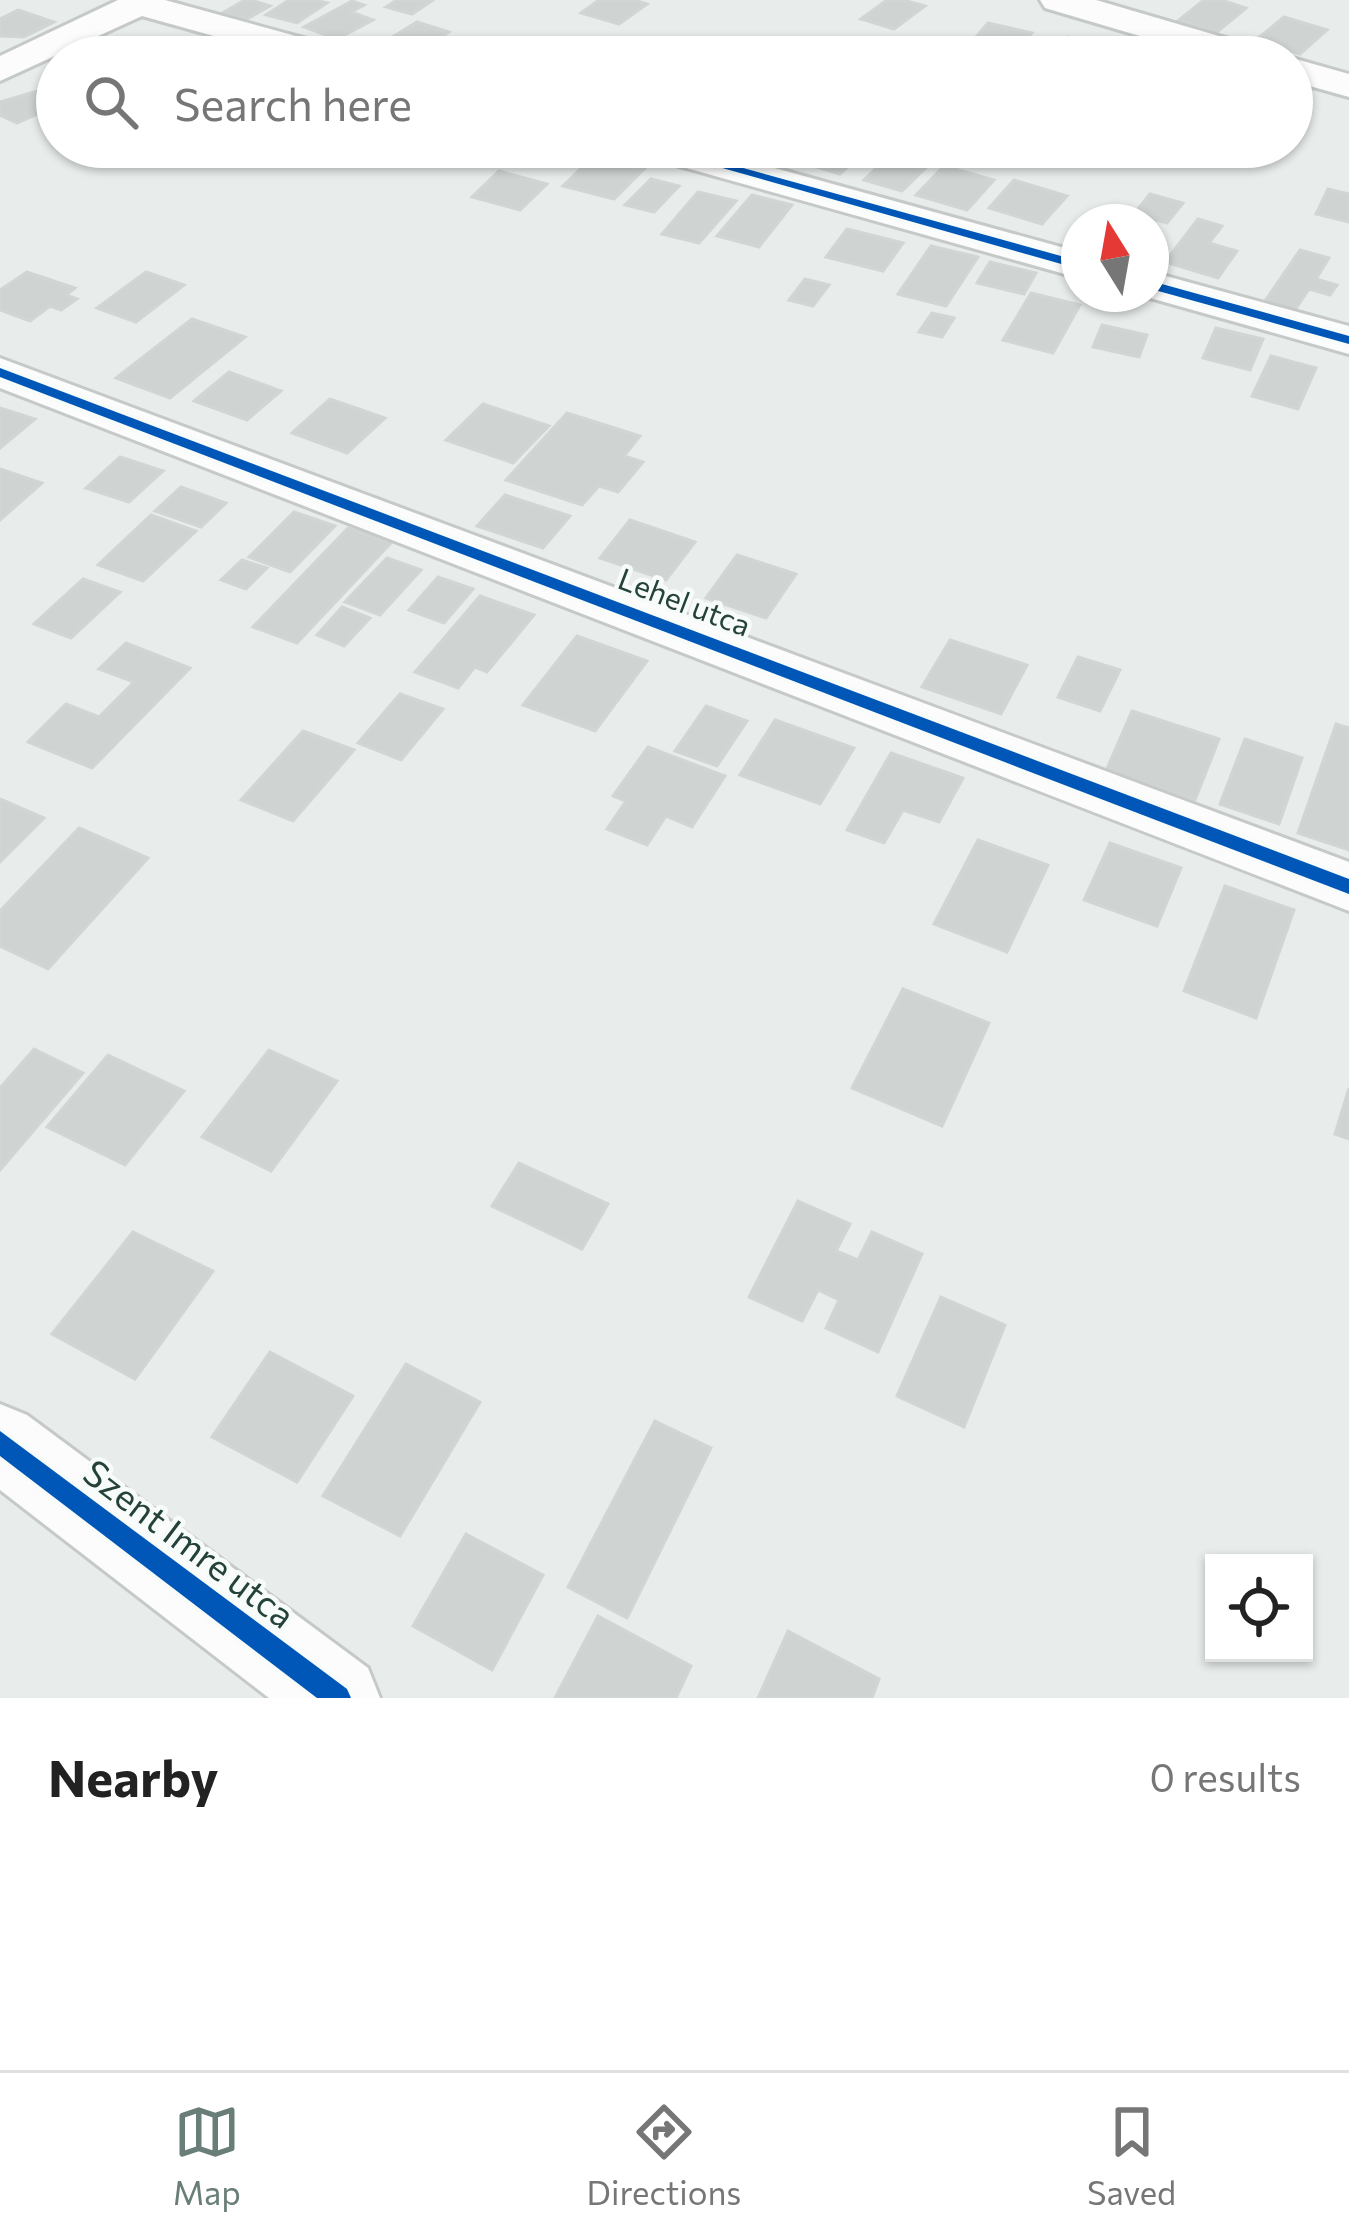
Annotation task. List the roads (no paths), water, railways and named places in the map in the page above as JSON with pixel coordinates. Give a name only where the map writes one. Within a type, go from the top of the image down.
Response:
[{"type":"street","points":[[1058,0],[1179,36]]},
{"type":"street","points":[[72,36],[143,2],[259,36]]},
{"type":"street","points":[[0,70],[36,53]]},
{"type":"street","points":[[1313,75],[1349,86]]},
{"type":"street","points":[[730,168],[1061,260]]},
{"type":"street","points":[[1169,290],[1349,340]]},
{"type":"street","name":"Lehel utca","points":[[0,372],[1349,887]]},
{"type":"street","name":"Szent Imre utca","points":[[0,1442],[338,1698]]}]
